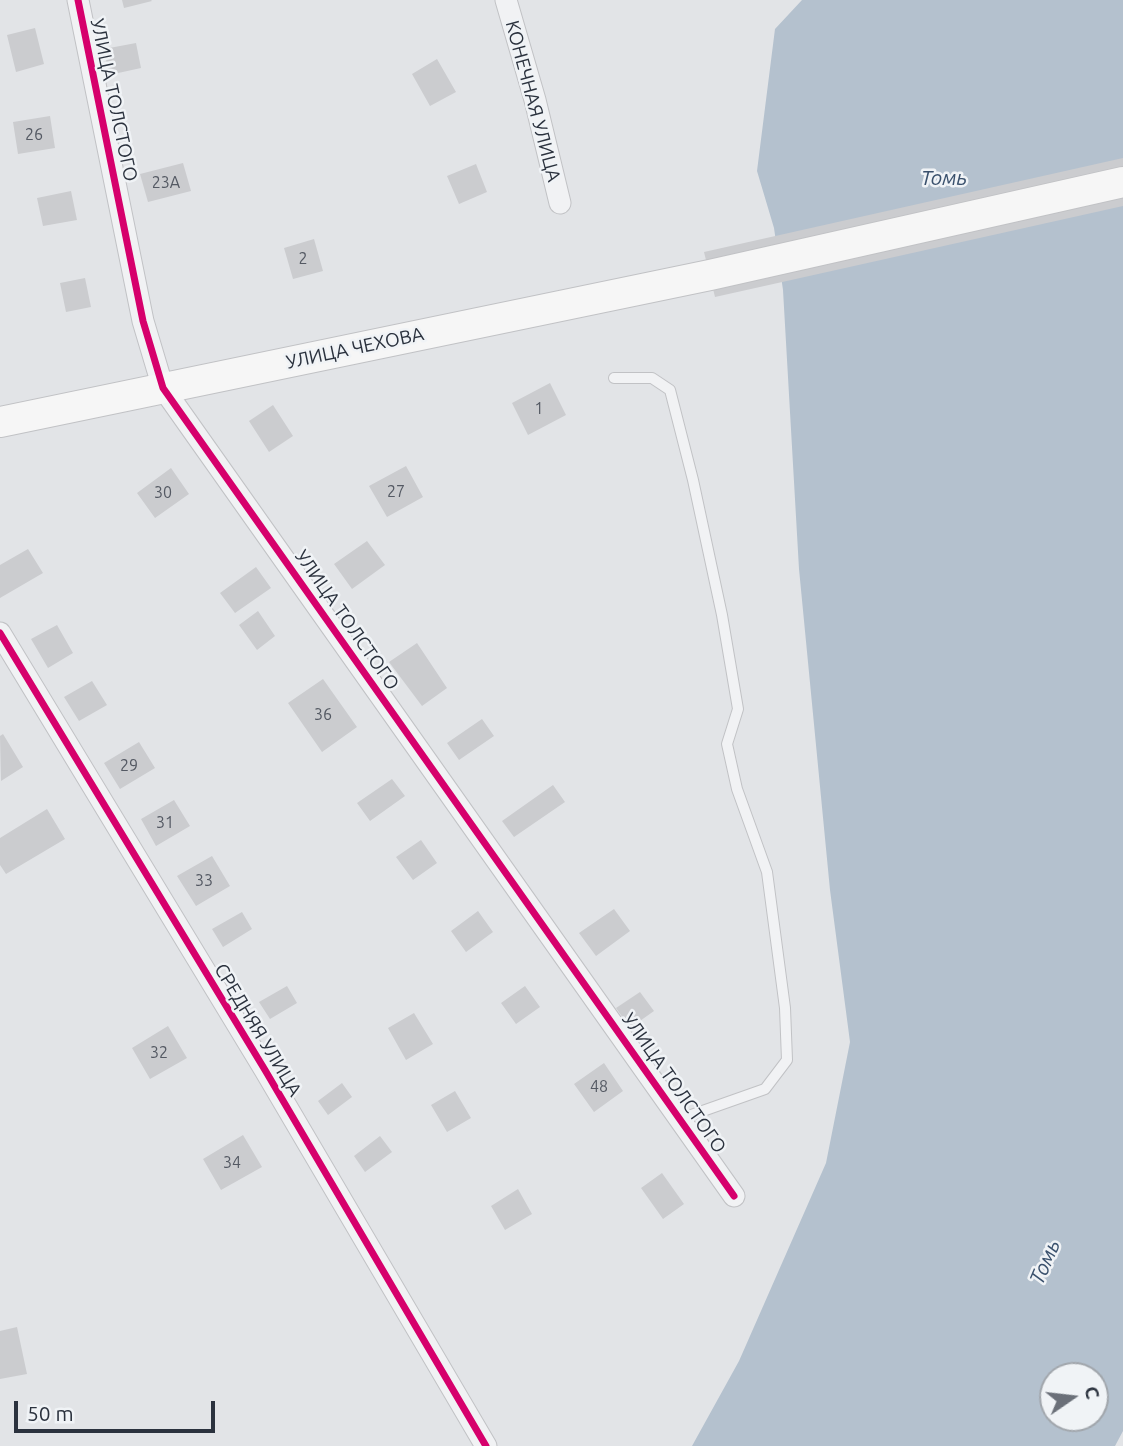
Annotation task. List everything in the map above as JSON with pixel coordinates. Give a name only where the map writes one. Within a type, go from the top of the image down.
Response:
[{"type":"main road","name":"УЛИЦА ЧЕХОВА","points":[[0,422],[710,275],[1123,182]]},
{"type":"street","name":"УЛИЦА ТОЛСТОГО","points":[[78,0],[143,321],[163,388],[734,1196]]},
{"type":"street","name":"КОНЕЧНАЯ УЛИЦА","points":[[506,0],[536,100],[560,203]]},
{"type":"street","name":"СРЕДНЯЯ УЛИЦА","points":[[0,633],[265,1070],[486,1446]]},
{"type":"lane","points":[[614,378],[652,378],[670,390],[693,480],[722,615],[738,709],[727,744],[737,789],[767,872],[785,1008],[787,1060],[765,1089],[680,1119]]},
{"type":"water","name":"Томь","points":[[802,0],[1123,0],[1123,1431],[1115,1446],[692,1446],[739,1361],[826,1163],[850,1042],[830,890],[799,569],[783,290],[774,228],[757,171],[775,29]]},
{"type":"building","points":[[122,0],[151,0],[152,1],[124,8]]},
{"type":"building","points":[[35,28],[44,64],[16,72],[7,35]]},
{"type":"building","points":[[136,43],[141,68],[109,75],[104,49]]},
{"type":"building","points":[[437,59],[456,92],[430,106],[412,74]]},
{"type":"building","points":[[50,116],[55,148],[18,154],[13,122]]},
{"type":"building","points":[[1123,158],[1123,206],[715,297],[704,252]]},
{"type":"building","points":[[183,163],[191,191],[148,202],[140,174]]},
{"type":"building","points":[[476,164],[487,192],[459,204],[447,176]]},
{"type":"building","points":[[71,191],[77,220],[43,226],[37,198]]},
{"type":"building","points":[[314,239],[323,271],[293,279],[284,248]]},
{"type":"building","points":[[85,278],[91,307],[66,312],[60,283]]},
{"type":"building","points":[[550,383],[566,415],[528,435],[512,403]]},
{"type":"building","points":[[273,405],[293,436],[269,452],[249,421]]},
{"type":"building","points":[[406,466],[423,497],[387,517],[369,486]]},
{"type":"building","points":[[171,468],[189,494],[155,518],[137,493]]},
{"type":"building","points":[[367,541],[385,565],[352,589],[334,564]]},
{"type":"building","points":[[28,549],[43,573],[0,598],[0,565]]},
{"type":"building","points":[[256,567],[271,588],[235,613],[220,593]]},
{"type":"building","points":[[258,611],[275,636],[257,650],[239,625]]},
{"type":"building","points":[[57,625],[73,653],[48,668],[31,639]]},
{"type":"building","points":[[417,643],[447,688],[422,706],[389,662]]},
{"type":"building","points":[[323,679],[357,727],[322,752],[288,703]]},
{"type":"building","points":[[92,681],[107,705],[79,721],[64,697]]},
{"type":"building","points":[[482,719],[494,736],[459,760],[447,743]]},
{"type":"building","points":[[3,734],[23,767],[1,781],[0,736]]},
{"type":"building","points":[[139,742],[155,768],[120,789],[104,763]]},
{"type":"building","points":[[392,779],[405,796],[370,821],[357,803]]},
{"type":"building","points":[[553,785],[565,802],[514,837],[502,821]]},
{"type":"building","points":[[174,800],[190,826],[156,846],[141,819]]},
{"type":"building","points":[[47,809],[65,839],[6,874],[0,865],[0,838]]},
{"type":"building","points":[[421,840],[437,863],[413,880],[396,857]]},
{"type":"building","points":[[212,856],[230,886],[196,906],[177,876]]},
{"type":"building","points":[[614,909],[630,931],[596,956],[579,933]]},
{"type":"building","points":[[478,911],[493,932],[466,952],[451,931]]},
{"type":"building","points":[[242,912],[252,929],[223,947],[212,929]]},
{"type":"building","points":[[287,986],[297,1003],[270,1019],[259,1002]]},
{"type":"building","points":[[525,986],[540,1007],[516,1024],[501,1003]]},
{"type":"building","points":[[640,992],[654,1011],[630,1028],[616,1008]]},
{"type":"building","points":[[414,1013],[433,1044],[406,1060],[388,1028]]},
{"type":"building","points":[[168,1026],[187,1058],[150,1079],[132,1048]]},
{"type":"building","points":[[604,1063],[623,1091],[594,1112],[574,1084]]},
{"type":"building","points":[[342,1083],[352,1097],[328,1115],[318,1101]]},
{"type":"building","points":[[455,1091],[471,1118],[447,1132],[431,1105]]},
{"type":"building","points":[[243,1135],[262,1167],[221,1190],[203,1159]]},
{"type":"building","points":[[380,1136],[392,1152],[365,1172],[354,1156]]},
{"type":"building","points":[[662,1173],[684,1204],[663,1219],[641,1188]]},
{"type":"building","points":[[518,1189],[532,1214],[505,1230],[491,1206]]},
{"type":"building","points":[[17,1327],[27,1374],[0,1379],[0,1331]]},
{"type":"cycle path","points":[[78,0],[143,321],[163,388],[734,1196]]},
{"type":"cycle path","points":[[0,633],[265,1070],[486,1446]]}]
